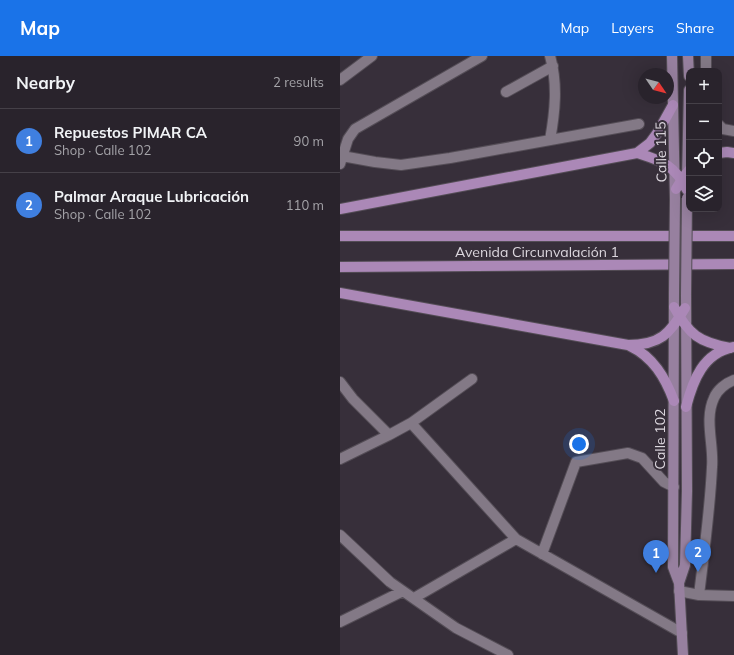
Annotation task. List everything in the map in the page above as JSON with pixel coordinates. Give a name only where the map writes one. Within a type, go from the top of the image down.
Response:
[{"type":"main road","name":"Calle 115","points":[[672,56],[675,171],[674,307],[677,321]]},
{"type":"main road","points":[[688,56],[689,68]]},
{"type":"main road","name":"Calle 115","points":[[687,140],[688,104]]},
{"type":"main road","points":[[340,209],[637,153],[650,143],[673,105]]},
{"type":"main road","points":[[637,153],[657,160],[675,171],[686,174],[675,194]]},
{"type":"main road","name":"Calle 102","points":[[679,587],[685,565],[687,491],[685,326],[686,176]]},
{"type":"main road","name":"Avenida Circunvalación 1","points":[[340,236],[734,236]]},
{"type":"main road","name":"Avenida Circunvalación 1","points":[[340,267],[734,264]]},
{"type":"main road","points":[[340,293],[628,345],[649,343],[667,334],[685,308]]},
{"type":"main road","points":[[677,321],[700,338],[713,344],[732,347]]},
{"type":"main road","name":"Calle 102","points":[[677,321],[674,401],[673,567],[679,587],[683,655]]},
{"type":"main road","points":[[628,345],[643,353],[656,365],[666,382],[674,401]]},
{"type":"main road","points":[[686,406],[692,385],[706,362],[717,353],[732,347]]},
{"type":"street","points":[[340,80],[372,56]]},
{"type":"street","points":[[482,56],[355,129],[348,139],[341,160],[401,165],[450,158],[639,124]]},
{"type":"street","points":[[550,56],[555,82],[555,107],[550,140]]},
{"type":"street","points":[[706,56],[706,68]]},
{"type":"street","points":[[506,92],[553,66]]},
{"type":"street","points":[[722,128],[734,131]]},
{"type":"street","points":[[340,459],[411,423],[472,379]]},
{"type":"street","points":[[700,595],[707,536],[712,466],[710,416],[714,397],[726,383],[734,380]]},
{"type":"street","points":[[340,382],[353,398],[389,435]]},
{"type":"street","points":[[411,423],[516,539],[682,633]]},
{"type":"street","points":[[542,554],[576,462],[628,453],[642,458],[653,472],[664,482],[674,487]]},
{"type":"street","points":[[340,535],[390,582],[456,628],[508,655]]},
{"type":"street","points":[[414,598],[516,539]]},
{"type":"street","points":[[679,587],[700,595],[734,596]]},
{"type":"street","points":[[340,622],[403,591]]},
{"type":"place","name":"Palmar Araque Lubricación","points":[[698,572]]},
{"type":"place","name":"Repuestos PIMAR CA","points":[[656,573]]}]
